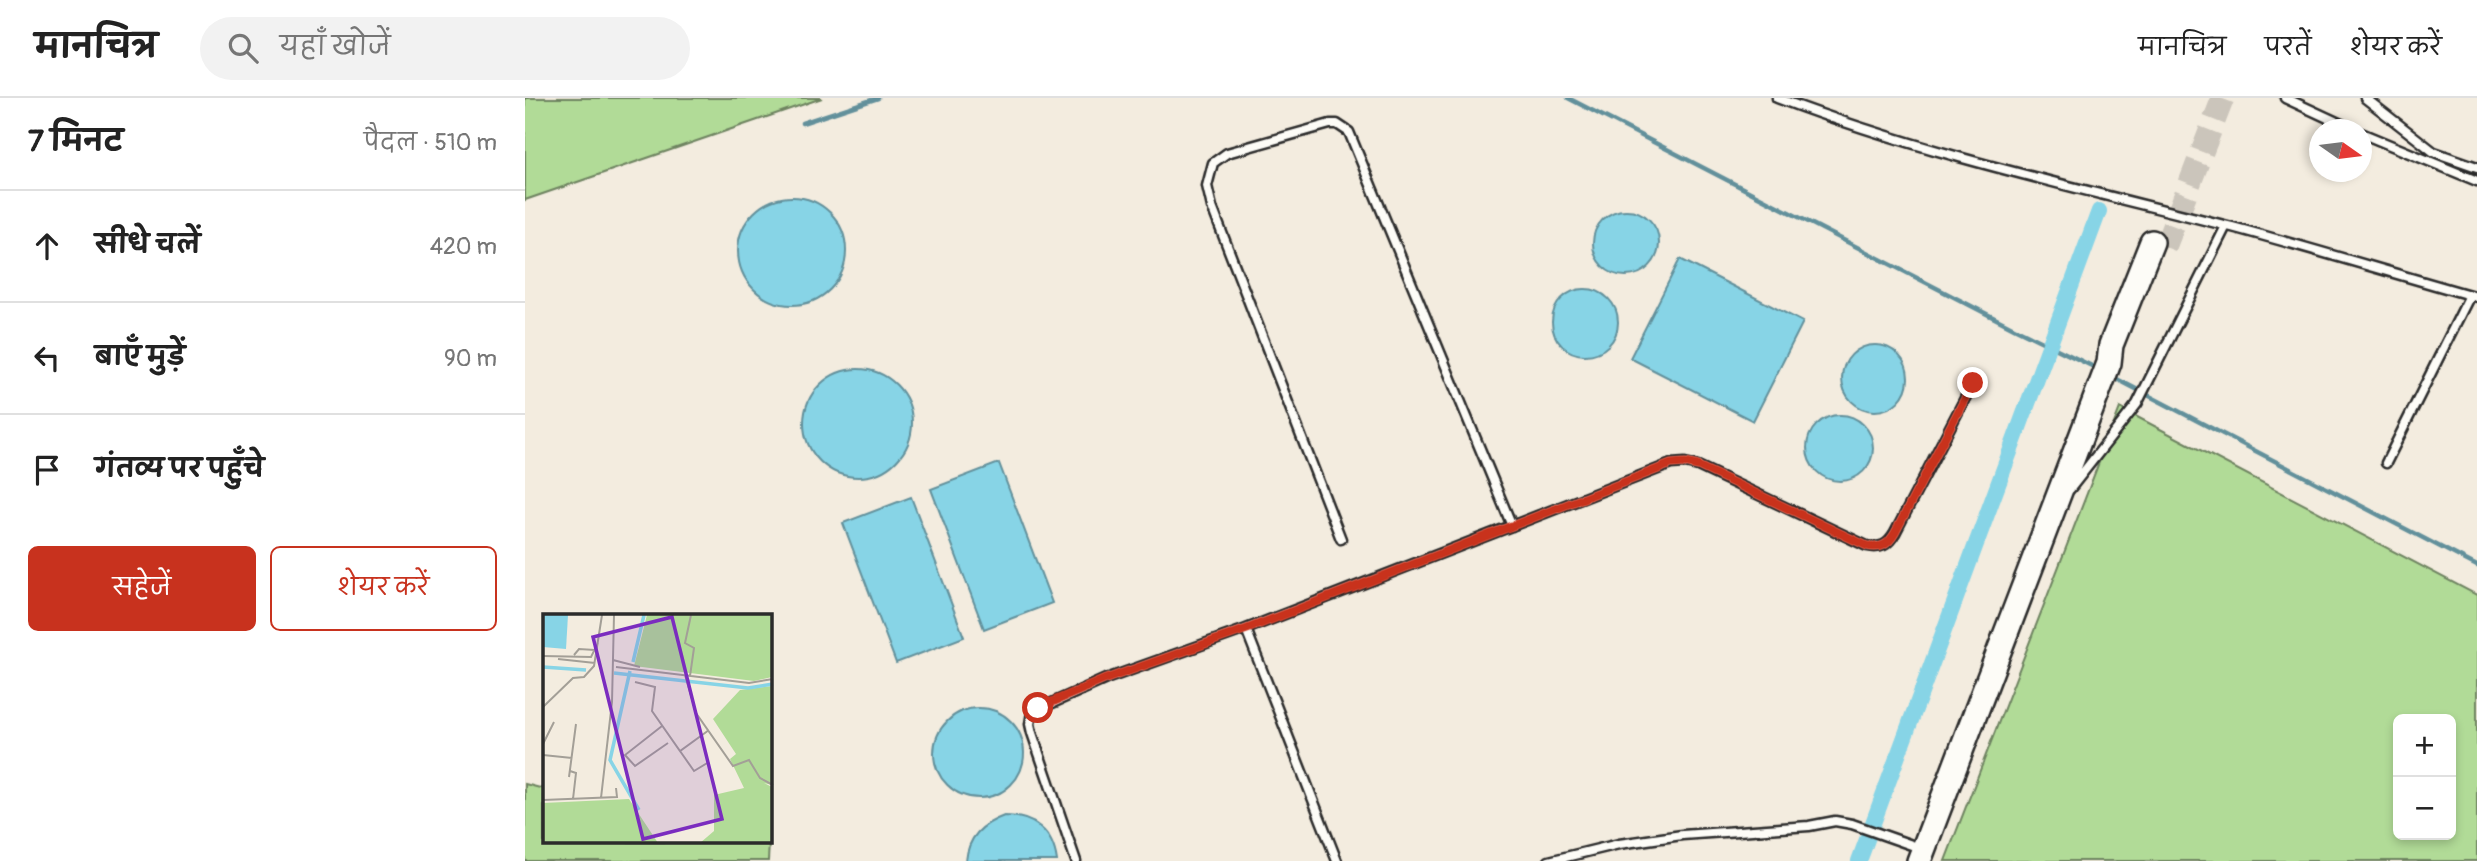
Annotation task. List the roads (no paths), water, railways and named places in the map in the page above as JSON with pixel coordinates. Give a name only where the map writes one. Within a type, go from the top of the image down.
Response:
[{"type":"street","points":[[1915,851],[2052,514],[2109,363],[2111,345],[2158,244]]},
{"type":"lane","points":[[1777,98],[1844,122],[2029,176],[2226,226],[2473,296],[2386,463]]},
{"type":"lane","points":[[2285,98],[2330,119]]},
{"type":"lane","points":[[2365,98],[2434,152],[2477,167]]},
{"type":"lane","points":[[1341,539],[1212,207],[1207,186],[1213,163],[1227,153],[1330,124],[1337,124],[1349,132],[1512,526]]},
{"type":"lane","points":[[2372,138],[2477,181]]},
{"type":"lane","points":[[2052,514],[2137,404],[2226,226]]},
{"type":"lane","points":[[1076,861],[1032,733],[1032,712],[1106,679],[1247,629],[1671,464],[1698,466],[1867,546],[1885,546],[1895,533],[1973,383]]},
{"type":"lane","points":[[1247,629],[1337,861]]},
{"type":"lane","points":[[1549,861],[1619,844],[1682,835],[1809,826],[1835,821],[1852,824],[1915,851]]},
{"type":"water","points":[[792,197],[813,201],[830,213],[842,230],[846,251],[842,272],[830,289],[813,301],[792,305],[771,301],[754,289],[742,272],[738,251],[742,230],[754,213],[771,201]]},
{"type":"water","points":[[1619,210],[1633,210],[1645,215],[1654,224],[1659,243],[1657,256],[1650,267],[1633,276],[1619,276],[1607,271],[1598,262],[1593,250],[1593,236],[1598,224],[1607,215]]},
{"type":"water","points":[[1680,259],[1803,322],[1753,421],[1630,358]]},
{"type":"water","points":[[1578,289],[1592,289],[1604,294],[1613,303],[1618,322],[1616,335],[1609,346],[1592,355],[1578,355],[1566,350],[1557,341],[1552,329],[1552,315],[1557,303],[1566,294]]},
{"type":"water","points":[[1868,345],[1882,345],[1894,350],[1903,359],[1908,378],[1906,391],[1899,402],[1882,411],[1868,411],[1856,406],[1847,397],[1842,385],[1842,371],[1847,359],[1856,350]]},
{"type":"water","points":[[858,369],[879,373],[896,385],[908,402],[912,423],[908,444],[896,461],[879,473],[858,477],[837,473],[820,461],[808,444],[804,423],[808,402],[820,385],[837,373]]},
{"type":"water","points":[[1833,415],[1847,415],[1859,420],[1868,429],[1873,448],[1871,461],[1864,472],[1847,481],[1833,481],[1821,476],[1812,467],[1807,455],[1807,441],[1812,429],[1821,420]]},
{"type":"water","points":[[999,463],[1052,603],[984,629],[931,489]]},
{"type":"water","points":[[911,497],[964,637],[896,663],[843,523]]},
{"type":"water","points":[[979,708],[996,711],[1011,721],[1021,736],[1024,753],[1021,770],[1011,785],[996,795],[979,798],[962,795],[947,785],[937,770],[934,753],[937,736],[947,721],[962,711]]},
{"type":"water","points":[[1004,816],[1024,819],[1040,827],[1051,841],[1057,861],[966,861],[970,845],[978,832]]},
{"type":"waterway","points":[[802,123],[878,98]]},
{"type":"waterway","points":[[1568,98],[2100,370]]},
{"type":"waterway","points":[[1859,861],[2099,211]]},
{"type":"waterway","points":[[2111,376],[2477,566]]},
{"type":"tunnel","points":[[2165,247],[2223,98]]}]
